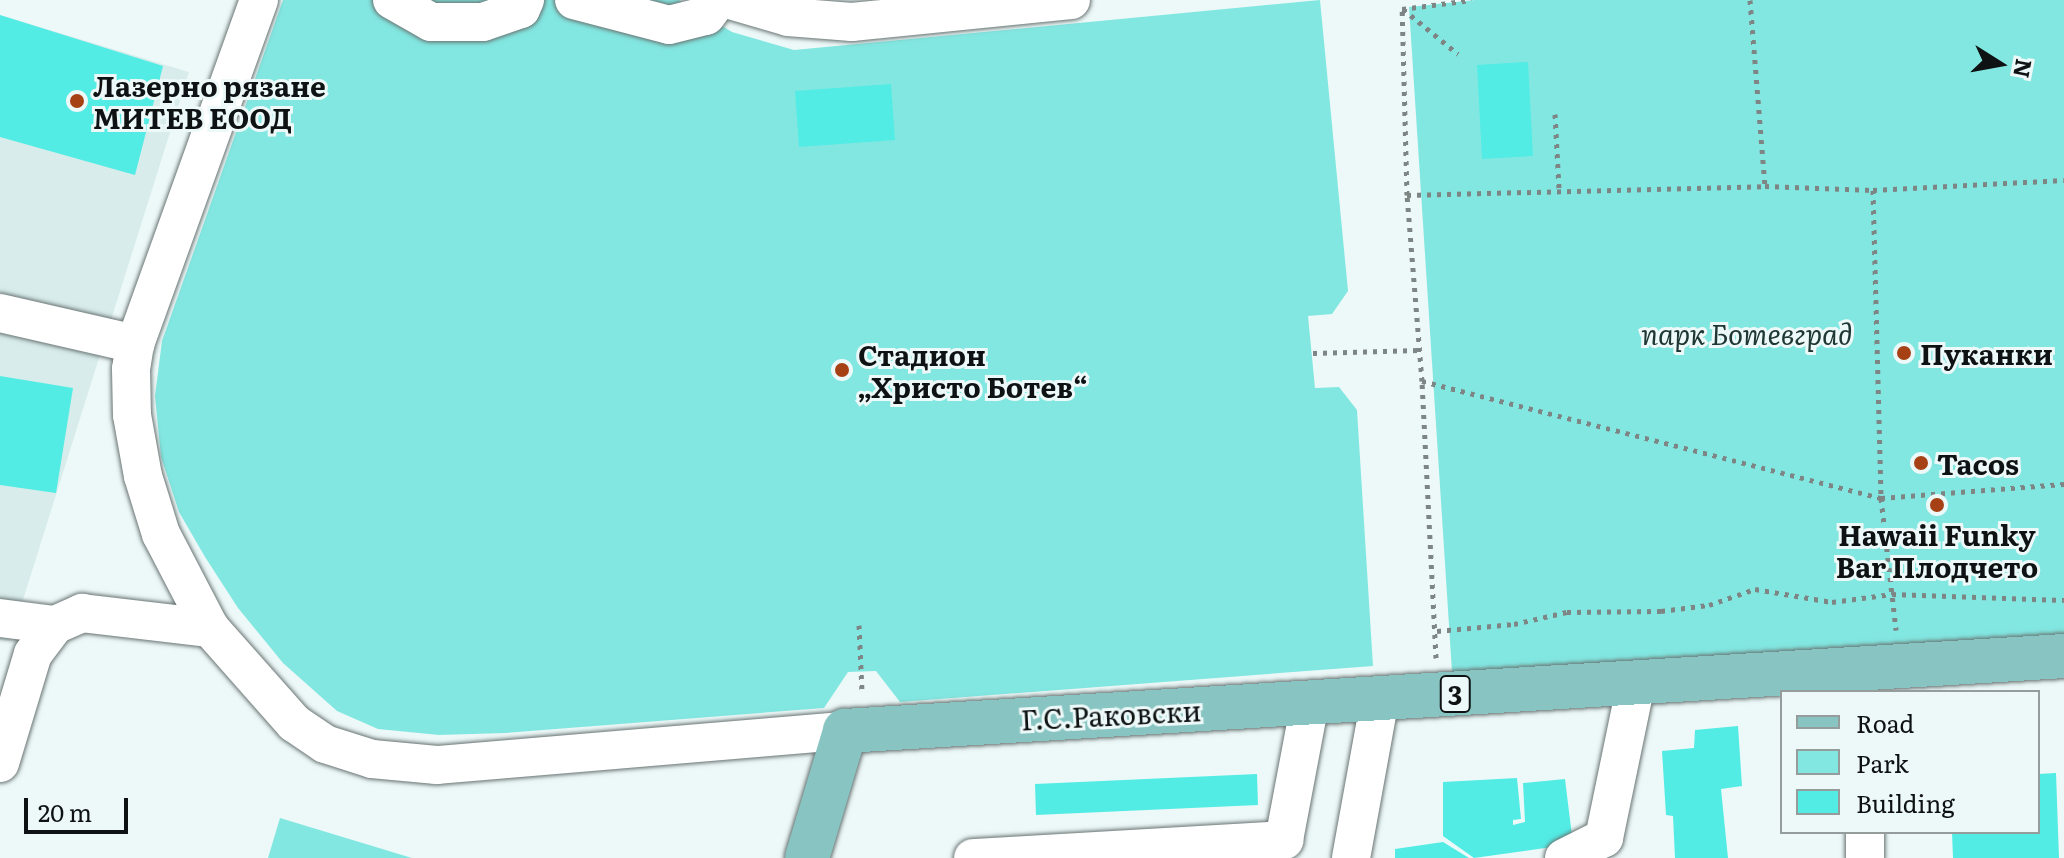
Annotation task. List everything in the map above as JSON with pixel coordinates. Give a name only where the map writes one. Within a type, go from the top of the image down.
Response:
[{"type":"main road","name":"Г.С.Раковски","points":[[854,730],[1636,683],[1875,676],[2064,656]]},
{"type":"main road","points":[[807,858],[854,730]]},
{"type":"street","name":"Г.С.Раковски","points":[[259,0],[135,344],[132,415],[143,476],[161,534],[210,628],[294,723],[325,744],[372,759],[437,765],[854,730]]},
{"type":"street","points":[[392,0],[431,22],[483,22],[521,9],[525,0]]},
{"type":"street","points":[[574,0],[669,25],[706,16],[718,0]]},
{"type":"street","points":[[730,0],[788,17],[852,22],[1071,0]]},
{"type":"street","points":[[0,313],[135,344]]},
{"type":"street","points":[[0,763],[33,654],[55,625],[82,613],[210,628]]},
{"type":"street","points":[[0,618],[55,625]]},
{"type":"street","points":[[1564,858],[1604,838],[1636,683]]},
{"type":"street","points":[[1351,858],[1380,698]]},
{"type":"street","points":[[973,858],[1284,840],[1310,703]]},
{"type":"street","points":[[1865,834],[1865,858]]},
{"type":"path","points":[[1402,9],[1471,0]]},
{"type":"path","points":[[1750,0],[1765,186]]},
{"type":"path","points":[[1402,9],[1458,54]]},
{"type":"path","points":[[1402,9],[1407,195],[1437,631],[1435,668]]},
{"type":"path","points":[[1555,114],[1559,189]]},
{"type":"path","points":[[1407,195],[1765,186],[1873,190],[2064,180]]},
{"type":"path","points":[[1873,190],[1881,498],[1892,594],[1875,676]]},
{"type":"path","points":[[1313,353],[1419,350]]},
{"type":"path","points":[[1422,381],[1881,498],[2064,484]]},
{"type":"path","points":[[1437,631],[1514,624],[1567,612],[1661,611],[1709,605],[1755,589],[1832,602],[1892,594],[2064,600]]},
{"type":"path","points":[[854,730],[859,625]]},
{"type":"shaded area","points":[[0,15],[189,72],[10,641],[0,640]]},
{"type":"green space","points":[[283,0],[679,0],[732,32],[794,50],[1320,0],[1348,291],[1332,314],[1308,316],[1315,388],[1339,387],[1357,410],[1373,666],[900,702],[876,671],[848,672],[824,708],[506,733],[439,735],[378,729],[337,711],[283,663],[238,608],[179,512],[161,457],[155,396],[162,341]]},
{"type":"green space","name":"парк Ботевград","points":[[1475,0],[2064,0],[2064,644],[1453,687],[1409,7]]},
{"type":"green space","points":[[280,818],[412,858],[268,858]]},
{"type":"building","name":"Лазерно рязане МИТЕВ ЕООД","points":[[0,15],[163,66],[135,175],[0,137]]},
{"type":"building","points":[[1528,62],[1533,156],[1482,159],[1477,65]]},
{"type":"building","points":[[891,84],[895,140],[799,147],[795,91]]},
{"type":"building","points":[[0,376],[73,388],[56,493],[0,485]]},
{"type":"building","points":[[1738,726],[1742,786],[1721,789],[1728,858],[1675,858],[1673,816],[1666,815],[1662,751],[1694,748],[1695,730]]},
{"type":"building","points":[[2056,773],[2059,858],[1953,858],[1952,834],[2040,834],[2040,774]]},
{"type":"building","points":[[1257,774],[1258,805],[1036,815],[1035,784]]},
{"type":"building","points":[[1517,778],[1521,819],[1513,820],[1513,825],[1525,822],[1523,783],[1565,779],[1573,844],[1474,858],[1443,836],[1443,782]]},
{"type":"building","points":[[1443,842],[1469,858],[1395,858],[1395,849]]},
{"type":"place","name":"Лазерно рязане МИТЕВ ЕООД","points":[[77,101]]},
{"type":"place","name":"Пуканки","points":[[1904,353]]},
{"type":"place","name":"Стадион „Христо Ботев“","points":[[842,370]]},
{"type":"place","name":"Tacos","points":[[1921,463]]},
{"type":"place","name":"Hawaii Funky Bar Плодчето","points":[[1937,505]]}]
